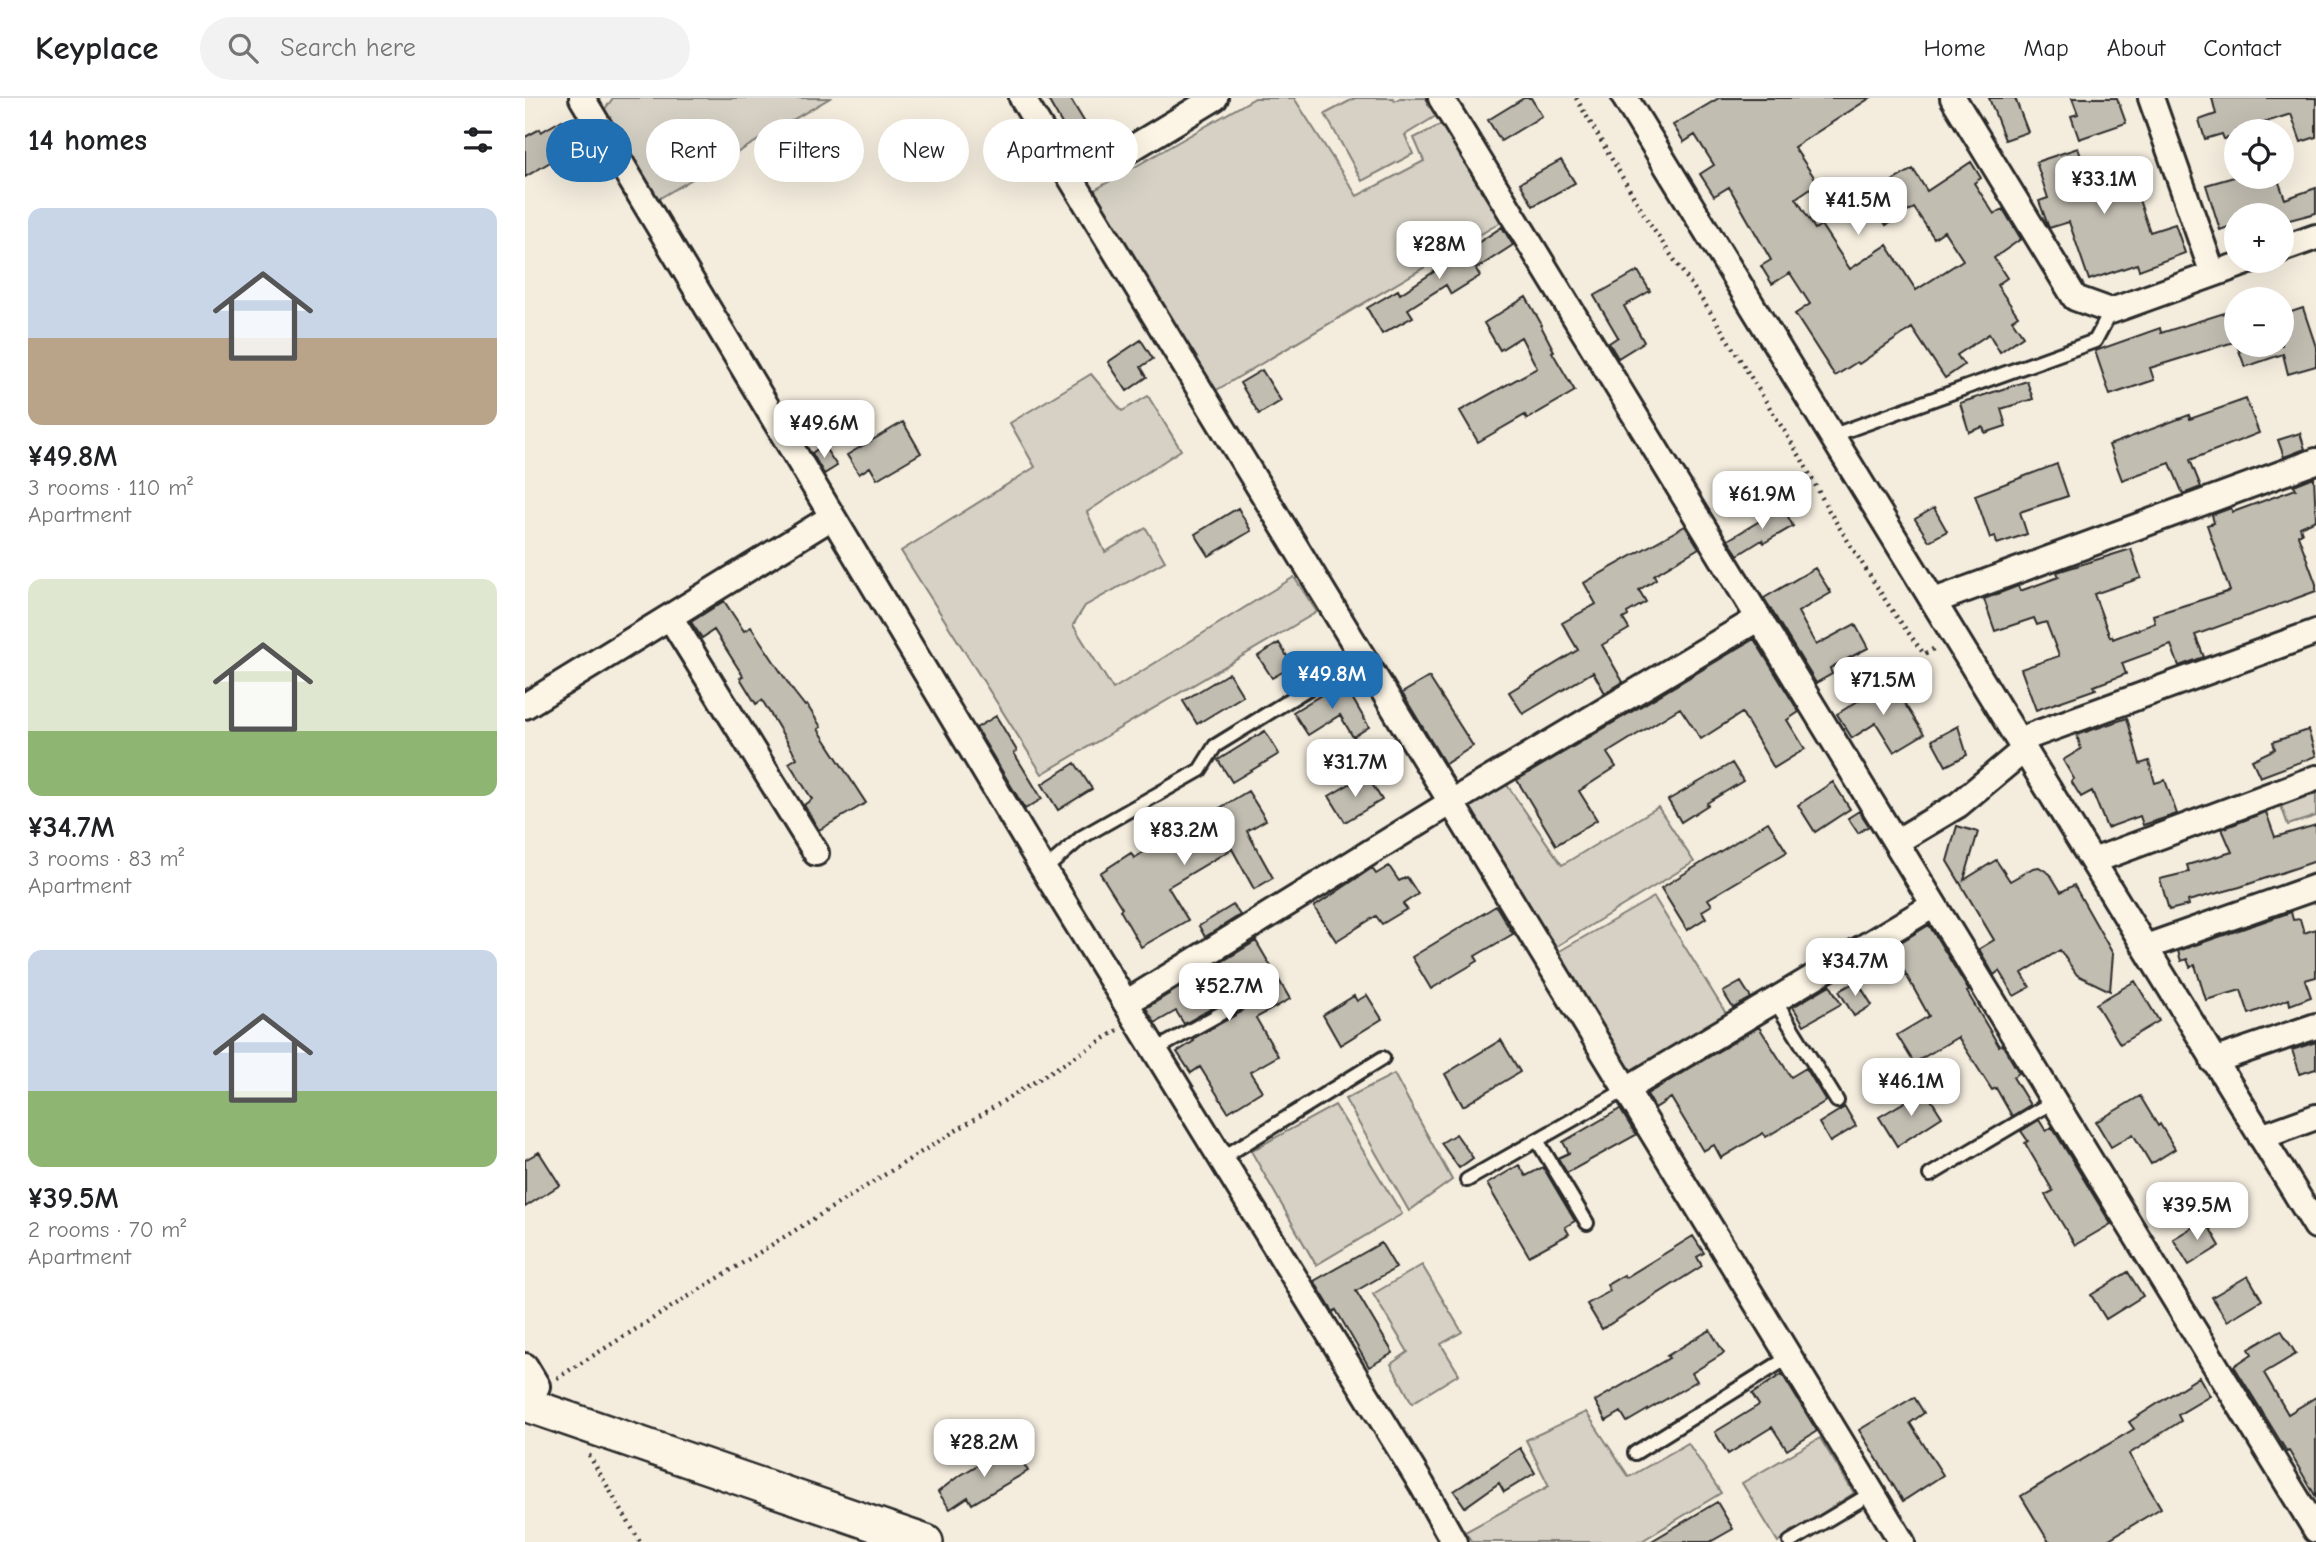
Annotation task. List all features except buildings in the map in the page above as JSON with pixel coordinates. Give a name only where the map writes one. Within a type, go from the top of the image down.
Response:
[{"type":"street","points":[[582,98],[1044,870],[1422,1485],[1454,1542]]},
{"type":"street","points":[[1022,98],[1902,1542]]},
{"type":"street","points":[[1138,145],[1215,98]]},
{"type":"street","points":[[1441,98],[2316,1530]]},
{"type":"street","points":[[1625,98],[2316,1226]]},
{"type":"street","points":[[1953,98],[2075,298],[2111,311],[2224,270]]},
{"type":"street","points":[[2151,98],[2213,274]]},
{"type":"street","points":[[2294,245],[2316,237]]},
{"type":"street","points":[[1934,601],[2316,461]]},
{"type":"street","points":[[525,706],[832,517]]},
{"type":"street","points":[[670,617],[816,853]]},
{"type":"street","points":[[1131,1011],[1450,803],[1759,618]]},
{"type":"street","points":[[1896,842],[1958,805],[2022,744],[2316,632]]},
{"type":"street","points":[[2093,861],[2316,778]]},
{"type":"street","points":[[2145,947],[2316,887]]},
{"type":"street","points":[[1625,1090],[1934,905]]},
{"type":"street","points":[[2213,1061],[2316,1026]]},
{"type":"street","points":[[2261,1137],[2316,1117]]},
{"type":"street","points":[[529,1390],[573,1422],[926,1542]]},
{"type":"lane","points":[[1831,436],[2095,341],[2111,311]]},
{"type":"lane","points":[[1044,870],[1082,837],[1201,770],[1215,747],[1361,656]]},
{"type":"lane","points":[[1775,1001],[1837,1101]]},
{"type":"lane","points":[[1155,1050],[1236,1005]]},
{"type":"lane","points":[[1222,1158],[1383,1058]]},
{"type":"lane","points":[[1467,1180],[1625,1090]]},
{"type":"lane","points":[[1930,1175],[2054,1101]]},
{"type":"lane","points":[[1538,1140],[1587,1223]]},
{"type":"lane","points":[[1635,1454],[1789,1357]]},
{"type":"lane","points":[[1790,1542],[1872,1493]]},
{"type":"path","points":[[1576,98],[1651,226],[1713,316],[1829,511],[1891,609],[1924,654],[1956,636]]},
{"type":"path","points":[[529,1390],[555,1380],[1131,1011]]},
{"type":"path","points":[[573,1422],[592,1461],[640,1542]]},
{"type":"shaded area","points":[[613,98],[830,98],[794,119],[754,119],[754,143],[740,151],[740,119],[646,119],[646,182],[687,182],[655,201],[632,163],[632,119],[606,119],[602,113]]},
{"type":"shaded area","points":[[1255,98],[1294,98],[1357,196],[1424,161],[1414,138],[1442,124],[1503,221],[1215,391],[1091,192],[1108,182],[1138,182],[1138,165]]},
{"type":"shaded area","points":[[1355,98],[1393,98],[1395,101],[1400,98],[1426,98],[1436,116],[1405,135],[1413,154],[1362,181],[1325,114]]},
{"type":"shaded area","points":[[1091,374],[1122,411],[1148,396],[1181,450],[1087,512],[1105,552],[1146,528],[1165,561],[1085,606],[1073,625],[1113,689],[1294,577],[1317,612],[1042,774],[901,551],[1035,467],[1010,423]]},
{"type":"shaded area","points":[[1505,782],[1562,865],[1658,807],[1694,862],[1552,949],[1463,809]]},
{"type":"shaded area","points":[[2316,787],[2316,816],[2288,825],[2279,800]]},
{"type":"shaded area","points":[[1654,897],[1730,1020],[1630,1078],[1556,953]]},
{"type":"shaded area","points":[[1394,1074],[1452,1180],[1409,1211],[1345,1099]]},
{"type":"shaded area","points":[[1335,1105],[1402,1214],[1316,1265],[1251,1151]]},
{"type":"shaded area","points":[[1422,1265],[1462,1332],[1441,1344],[1459,1374],[1412,1403],[1391,1364],[1408,1352],[1373,1294]]},
{"type":"shaded area","points":[[1586,1412],[1629,1477],[1688,1443],[1721,1493],[1640,1542],[1472,1542],[1465,1532],[1549,1486],[1526,1440]]},
{"type":"shaded area","points":[[1820,1438],[1854,1493],[1778,1542],[1742,1483]]}]
